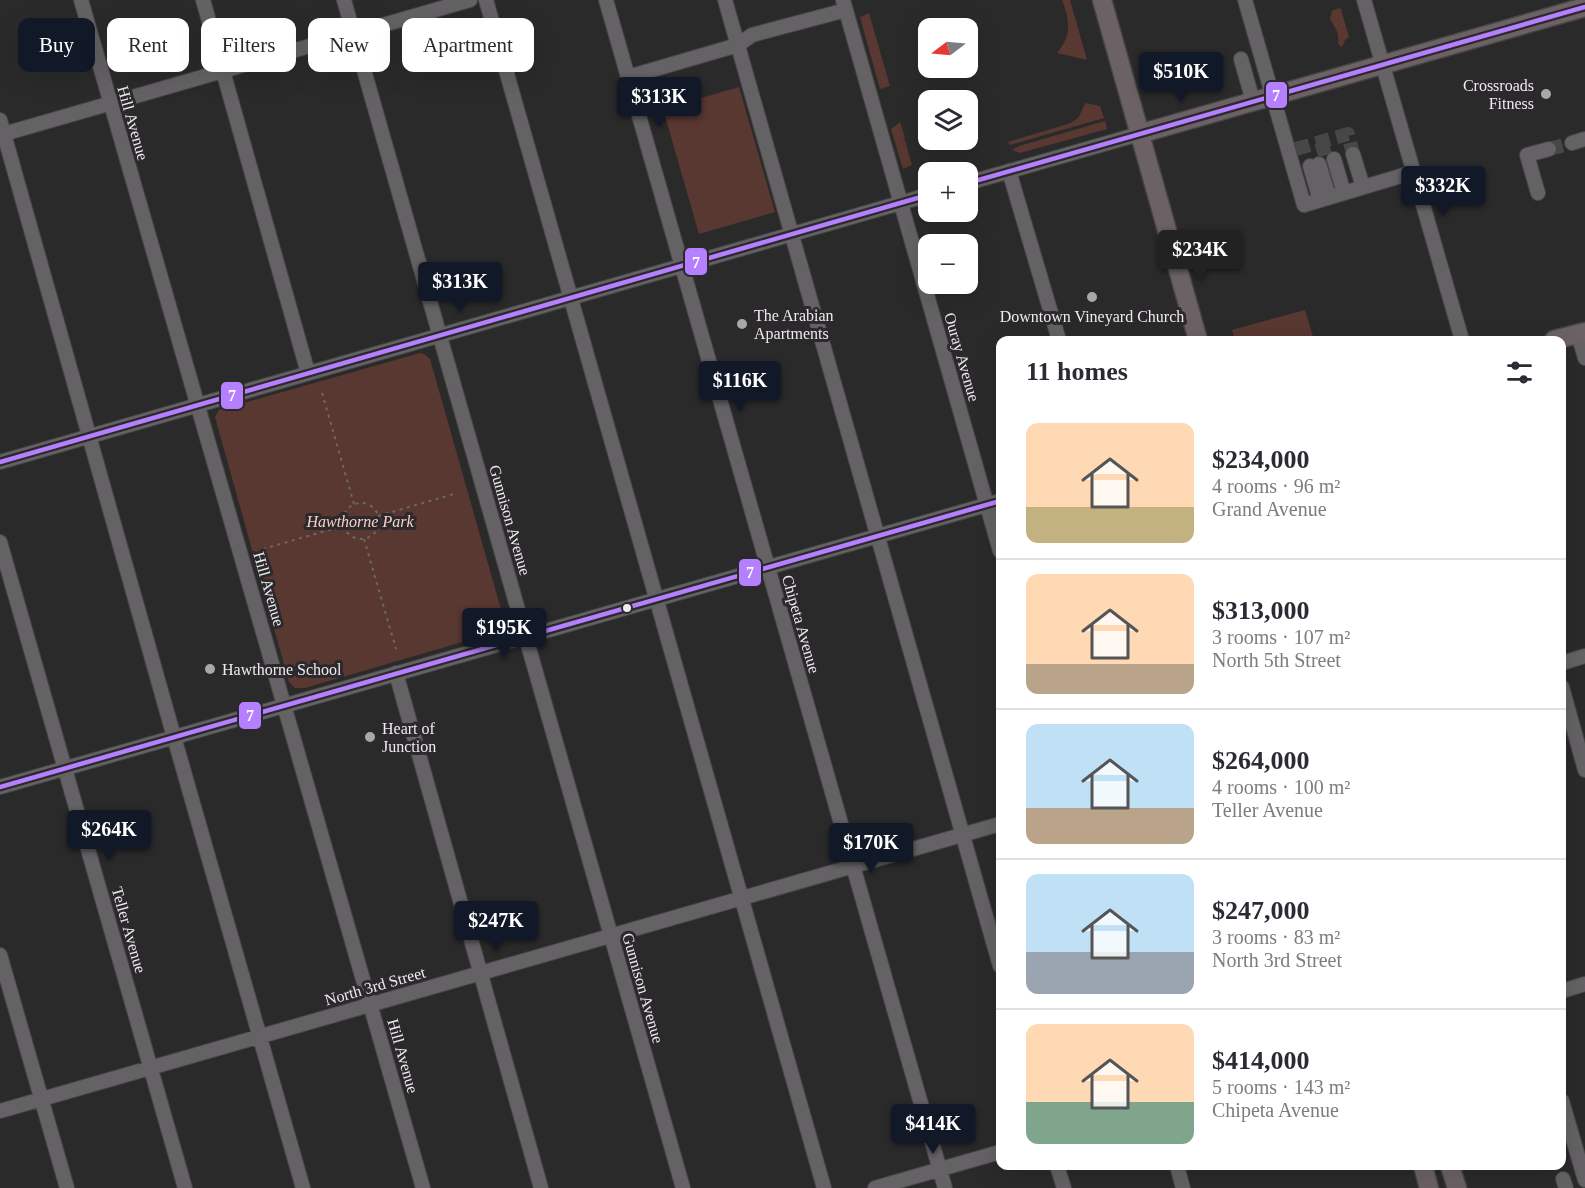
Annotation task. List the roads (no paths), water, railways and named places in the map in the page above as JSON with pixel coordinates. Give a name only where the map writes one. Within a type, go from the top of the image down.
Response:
[{"type":"main road","points":[[1102,0],[1197,336]]},
{"type":"main road","points":[[1139,134],[1585,7]]},
{"type":"main road","points":[[1566,337],[1582,333]]},
{"type":"main road","points":[[1424,1170],[1429,1188]]},
{"type":"main road","points":[[1451,1170],[1457,1188]]},
{"type":"street","name":"Hill Avenue","points":[[81,0],[423,1188]]},
{"type":"street","points":[[203,0],[208,18]]},
{"type":"street","name":"Gunnison Avenue","points":[[344,0],[349,18]]},
{"type":"street","points":[[390,23],[470,0]]},
{"type":"street","points":[[486,0],[824,1188]]},
{"type":"street","name":"Chipeta Avenue","points":[[606,0],[945,1188]]},
{"type":"street","points":[[725,0],[996,952]]},
{"type":"street","points":[[1245,0],[1272,96],[1292,150],[1304,205],[1414,172]]},
{"type":"street","points":[[1364,0],[1461,336]]},
{"type":"street","points":[[627,77],[738,45],[752,35],[845,5]]},
{"type":"street","name":"Ouray Avenue","points":[[845,5],[901,202],[994,503],[996,519]]},
{"type":"street","points":[[1241,59],[1253,101]]},
{"type":"street","points":[[2,135],[219,72]]},
{"type":"street","points":[[223,72],[308,373]]},
{"type":"street","name":"Gunnison Avenue","points":[[364,72],[683,1188]]},
{"type":"street","points":[[0,120],[2,135],[303,1188]]},
{"type":"street","points":[[978,180],[1139,134]]},
{"type":"street","points":[[1538,193],[1527,155],[1549,149]]},
{"type":"street","points":[[1333,160],[1343,194]]},
{"type":"street","points":[[1333,160],[1343,194]]},
{"type":"street","points":[[1333,160],[1343,194]]},
{"type":"street","points":[[1009,171],[1058,336]]},
{"type":"street","points":[[0,462],[918,198]]},
{"type":"street","points":[[1582,333],[1585,358]]},
{"type":"street","points":[[0,787],[994,503]]},
{"type":"street","name":"Teller Avenue","points":[[0,542],[185,1188]]},
{"type":"street","points":[[1566,662],[1585,656]]},
{"type":"street","points":[[396,673],[541,1188]]},
{"type":"street","points":[[1566,701],[1585,770]]},
{"type":"street","name":"North 3rd Street","points":[[0,1111],[996,825]]},
{"type":"street","points":[[0,955],[67,1188]]},
{"type":"street","points":[[1566,990],[1585,984]]},
{"type":"street","points":[[1566,1115],[1585,1180]]},
{"type":"street","points":[[875,1188],[996,1153]]},
{"type":"street","points":[[1058,1170],[1064,1188]]},
{"type":"street","points":[[1178,1170],[1183,1188]]},
{"type":"tunnel","points":[[1296,149],[1348,134],[1353,154]]},
{"type":"tunnel","points":[[1321,142],[1327,161]]},
{"type":"tunnel","points":[[1549,149],[1572,143]]},
{"type":"place","name":"Crossroads Fitness","points":[[1546,94]]},
{"type":"place","name":"Downtown Vineyard Church","points":[[1092,297]]},
{"type":"place","name":"The Arabian Apartments","points":[[742,324]]},
{"type":"place","name":"Hawthorne School","points":[[210,669]]},
{"type":"place","name":"Heart of Junction","points":[[370,737]]},
{"type":"park label","name":"Hawthorne Park","points":[[360,521]]}]
